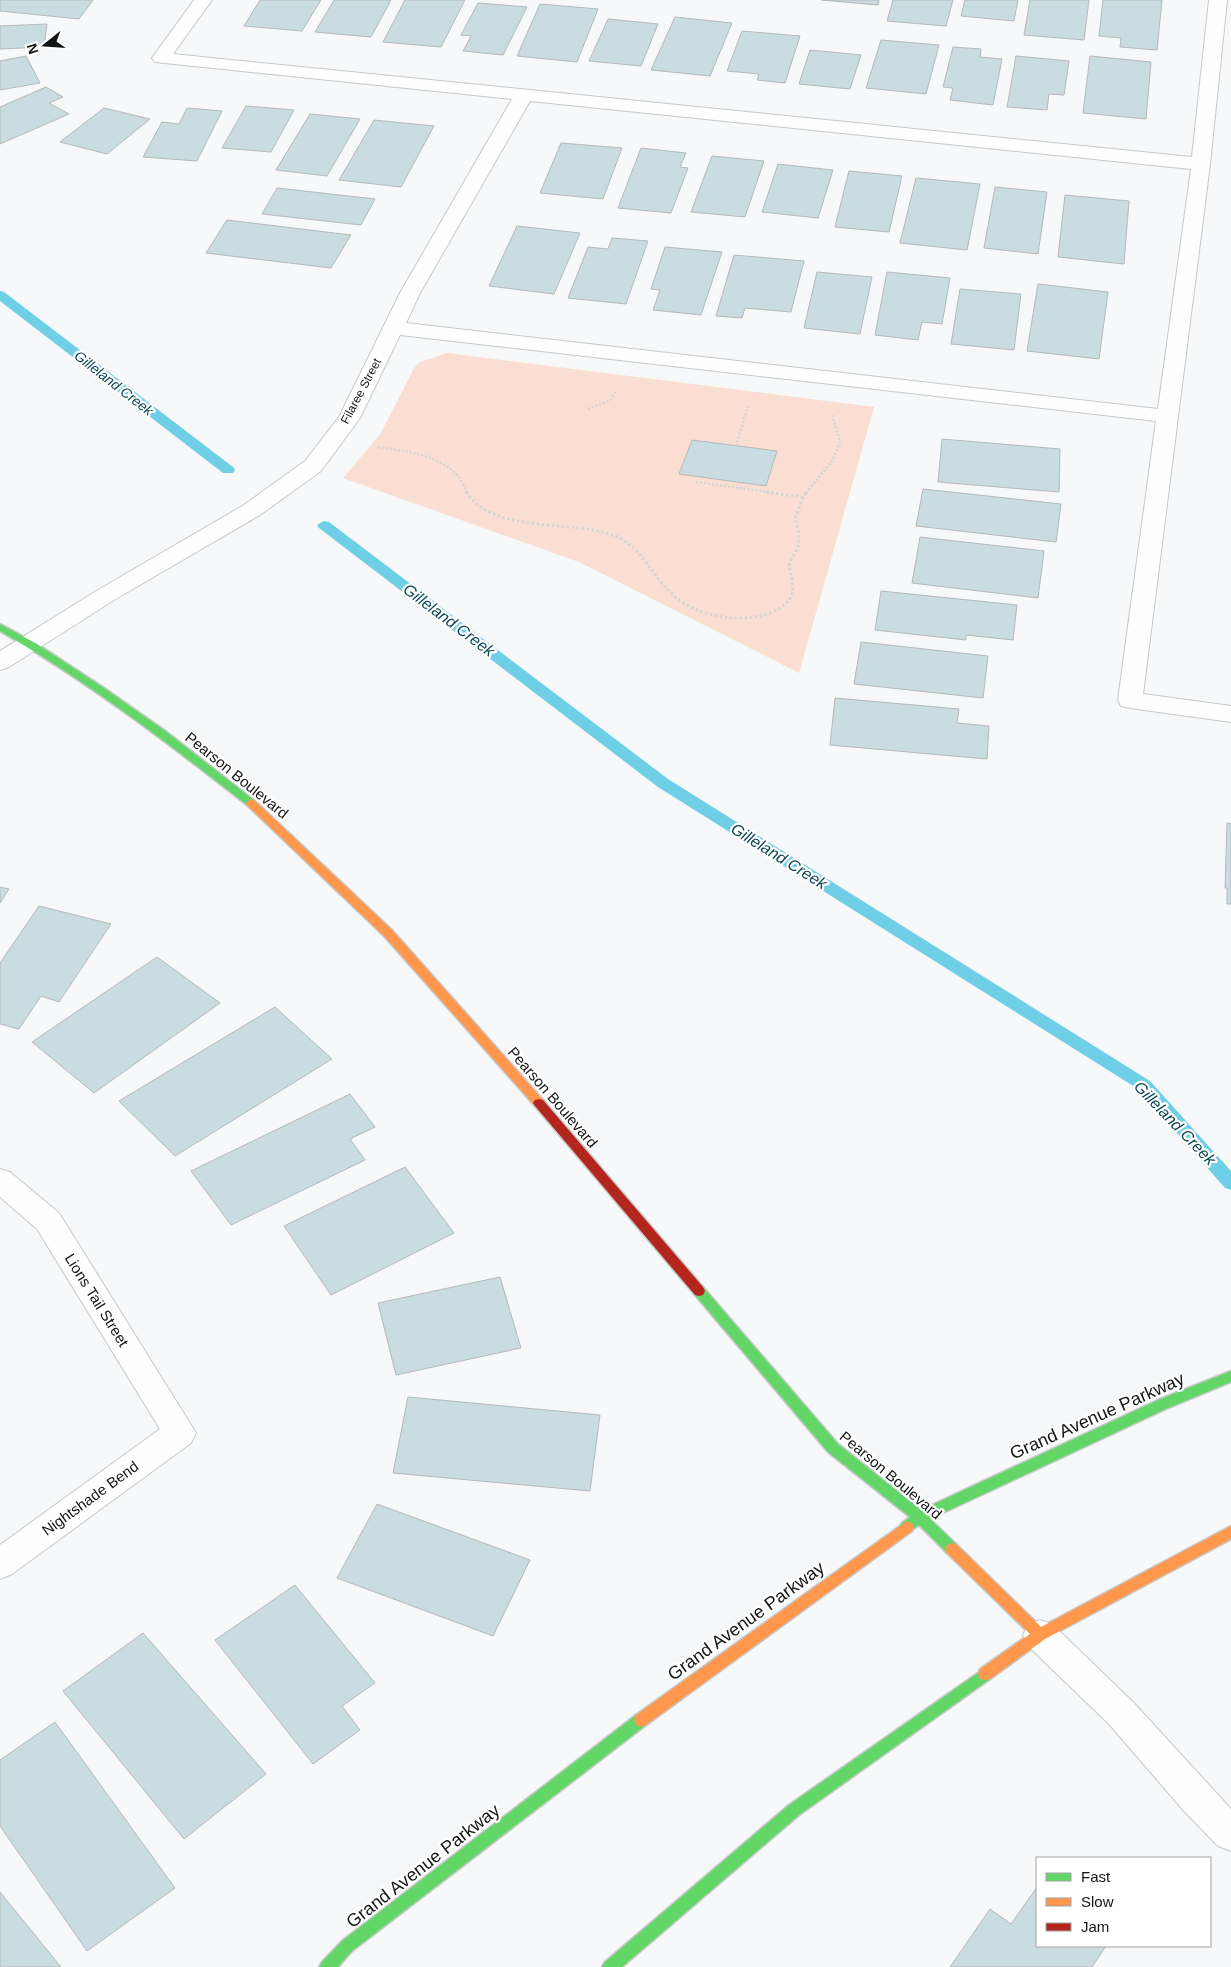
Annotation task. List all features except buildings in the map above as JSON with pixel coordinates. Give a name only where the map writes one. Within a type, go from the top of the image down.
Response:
[{"type":"street","points":[[203,0],[161,58],[1201,164]]},
{"type":"street","points":[[1218,0],[1201,164],[1166,416],[1130,700],[1231,714]]},
{"type":"street","name":"Filaree Street","points":[[0,662],[106,595],[252,510],[312,466],[349,418],[410,293],[524,95]]},
{"type":"street","points":[[394,328],[1166,416]]},
{"type":"street","name":"Pearson Boulevard","points":[[0,627],[29,643],[139,716],[263,812],[388,933],[510,1069],[833,1448],[920,1517],[1040,1635]]},
{"type":"street","name":"Lions Tail Street","points":[[0,1180],[48,1222],[180,1433]]},
{"type":"street","name":"Grand Avenue Parkway","points":[[327,1967],[347,1946],[684,1687],[920,1517],[1163,1404],[1231,1376]]},
{"type":"street","name":"Nightshade Bend","points":[[0,1564],[180,1433]]},
{"type":"street","points":[[610,1967],[794,1810],[1040,1635],[1231,1532]]},
{"type":"street","points":[[1040,1635],[1121,1713],[1197,1800],[1231,1834]]},
{"type":"path","points":[[588,409],[607,403],[613,398],[620,382]]},
{"type":"path","points":[[736,446],[750,398]]},
{"type":"path","points":[[378,447],[416,453],[442,464],[459,477],[468,495],[484,507],[504,517],[534,524],[582,529],[627,542],[644,557],[665,589],[678,600],[701,611],[726,617],[750,617],[775,612],[790,600],[794,587],[789,565],[798,547],[799,534],[795,519],[803,496],[832,461],[840,442],[830,407]]},
{"type":"path","points":[[696,482],[803,496]]},
{"type":"shaded area","points":[[447,353],[874,407],[799,673],[579,562],[343,478],[381,433],[414,368],[420,362]]},
{"type":"waterway","name":"Gilleland Creek","points":[[0,295],[228,470]]},
{"type":"waterway","name":"Gilleland Creek","points":[[324,525],[663,783],[1144,1085],[1231,1183]]},
{"type":"traffic: fast","points":[[0,627],[98,688],[251,803]]},
{"type":"traffic: fast","points":[[699,1291],[833,1448],[920,1517],[952,1549]]},
{"type":"traffic: fast","points":[[907,1527],[920,1517],[1163,1404],[1231,1376]]},
{"type":"traffic: fast","points":[[610,1967],[794,1810],[985,1674]]},
{"type":"traffic: fast","points":[[327,1967],[347,1946],[641,1720]]},
{"type":"traffic: slow","points":[[251,803],[388,933],[539,1103]]},
{"type":"traffic: slow","points":[[641,1720],[907,1527]]},
{"type":"traffic: slow","points":[[985,1674],[1040,1635],[1231,1532]]},
{"type":"traffic: slow","points":[[952,1549],[1040,1635]]},
{"type":"traffic: jam","points":[[539,1103],[699,1291]]}]
